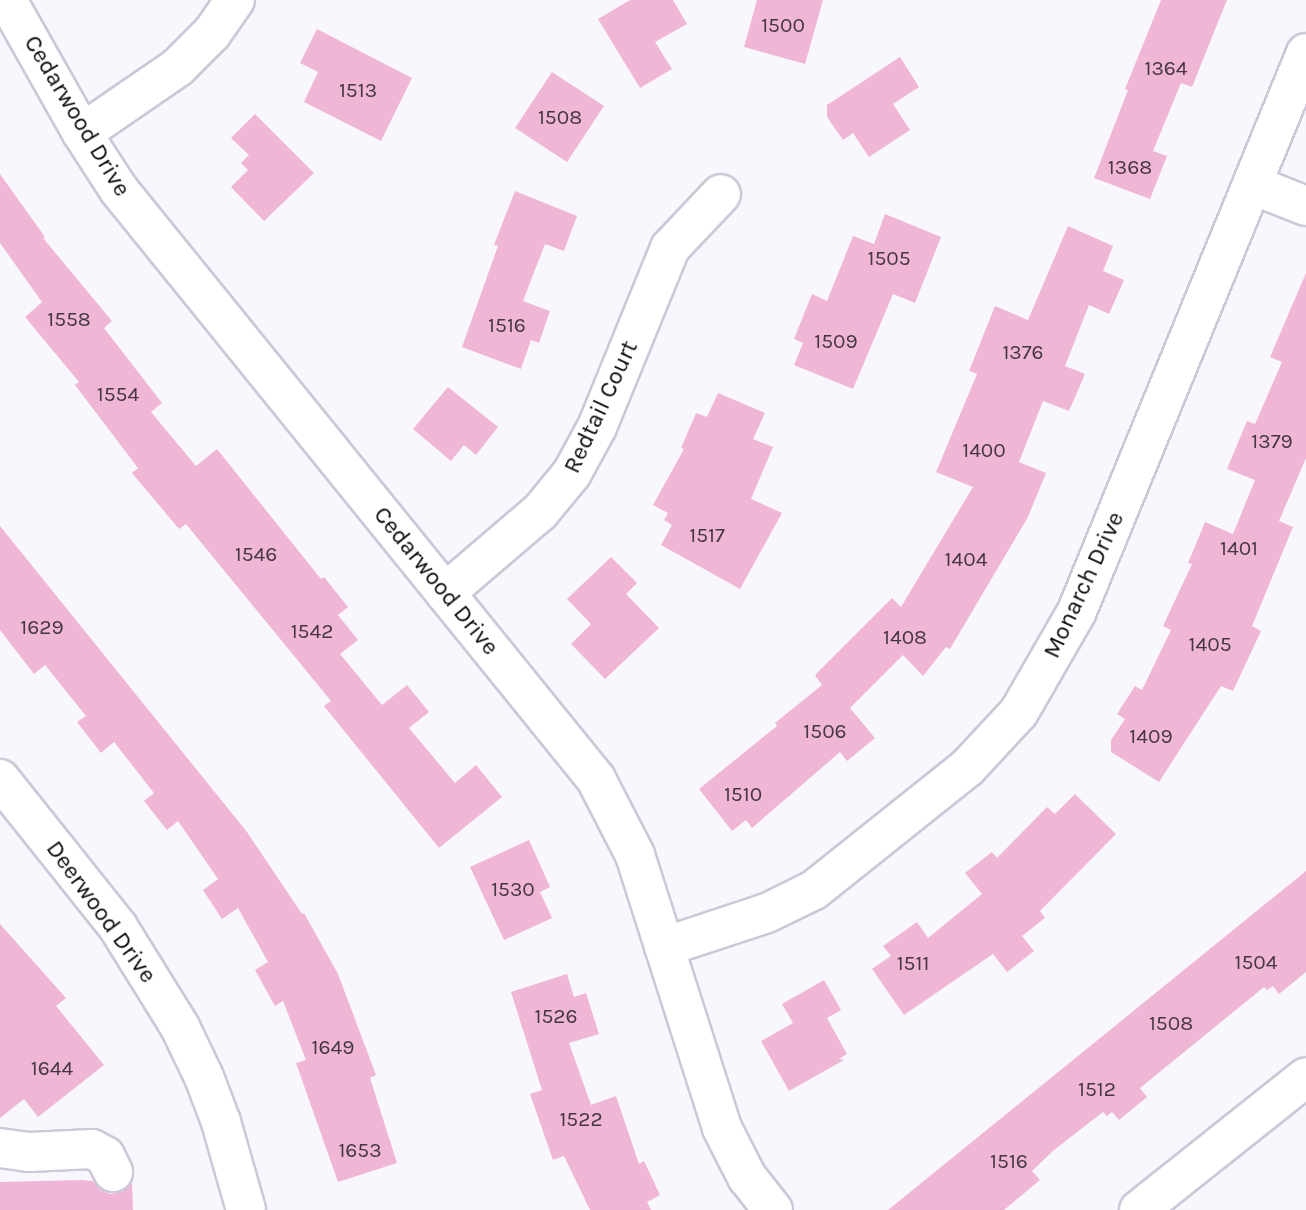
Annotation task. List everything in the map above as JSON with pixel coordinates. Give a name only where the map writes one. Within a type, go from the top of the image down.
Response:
[{"type":"street","name":"Cedarwood Drive","points":[[7,0],[82,133],[118,190],[596,779],[629,841],[722,1128],[747,1177],[773,1210]]},
{"type":"street","points":[[82,133],[178,67],[212,33],[235,0]]},
{"type":"street","name":"Monarch Drive","points":[[664,947],[767,913],[814,890],[967,768],[1013,719],[1052,658],[1077,611],[1306,53]]},
{"type":"street","points":[[1253,185],[1306,206]]},
{"type":"street","name":"Redtail Court","points":[[445,593],[540,512],[572,473],[597,427],[670,248],[721,194]]},
{"type":"street","name":"Deerwood Drive","points":[[0,779],[118,927],[168,1006],[204,1077],[221,1122],[246,1210]]},
{"type":"street","points":[[1139,1210],[1306,1077]]},
{"type":"street","points":[[0,1148],[29,1152],[92,1149],[105,1156],[113,1172]]},
{"type":"building","points":[[630,0],[673,0],[687,24],[655,42],[672,69],[640,88],[598,19]]},
{"type":"building","points":[[757,0],[823,0],[805,64],[744,47]]},
{"type":"building","points":[[1161,0],[1227,0],[1192,87],[1181,83],[1153,151],[1167,156],[1150,199],[1094,178],[1128,90],[1125,89]]},
{"type":"building","points":[[317,29],[412,78],[381,141],[304,102],[318,72],[300,63]]},
{"type":"building","points":[[900,57],[919,87],[893,104],[910,130],[869,157],[853,133],[843,140],[827,117],[827,105]]},
{"type":"building","points":[[552,72],[604,106],[567,162],[515,128]]},
{"type":"building","points":[[255,114],[314,173],[264,221],[231,187],[248,170],[241,163],[249,155],[231,138]]},
{"type":"building","points":[[0,174],[45,237],[43,238],[112,321],[104,328],[162,403],[151,412],[196,466],[217,449],[321,579],[324,577],[348,607],[338,615],[358,640],[340,654],[382,705],[407,685],[429,712],[409,728],[455,783],[476,765],[502,797],[439,848],[324,706],[331,701],[186,524],[179,529],[132,473],[138,468],[75,385],[79,382],[25,317],[42,302],[0,243]]},
{"type":"building","points":[[515,191],[577,216],[564,251],[545,244],[523,301],[550,311],[539,343],[531,340],[521,369],[462,347],[498,246],[494,245]]},
{"type":"building","points":[[885,214],[941,237],[915,303],[893,294],[853,389],[794,365],[803,343],[794,339],[812,294],[827,301],[853,236],[874,244]]},
{"type":"building","points":[[1068,226],[1113,246],[1103,271],[1124,280],[1109,314],[1089,305],[1065,366],[1085,374],[1069,411],[1043,401],[1019,462],[1046,473],[1028,517],[950,649],[946,647],[923,676],[903,655],[850,708],[875,738],[847,761],[840,752],[752,828],[746,820],[732,831],[699,789],[777,726],[775,723],[822,685],[815,675],[892,598],[901,607],[973,487],[936,472],[977,374],[969,371],[995,306],[1028,320]]},
{"type":"building","points":[[1306,273],[1306,458],[1279,521],[1293,527],[1252,626],[1261,631],[1233,691],[1221,686],[1159,782],[1111,752],[1111,740],[1125,719],[1117,714],[1135,686],[1142,690],[1171,630],[1163,626],[1192,564],[1188,563],[1205,522],[1233,534],[1255,480],[1227,469],[1247,421],[1255,424],[1282,362],[1270,357]]},
{"type":"building","points":[[448,387],[498,427],[476,455],[464,445],[451,461],[413,429]]},
{"type":"building","points":[[718,393],[765,413],[753,439],[773,447],[751,499],[782,513],[740,589],[661,545],[672,525],[664,520],[668,513],[653,505],[684,449],[681,448],[696,413],[707,417]]},
{"type":"building","points":[[0,526],[247,832],[302,914],[304,913],[338,974],[376,1075],[370,1078],[397,1163],[338,1182],[296,1063],[306,1060],[283,1001],[275,1006],[255,970],[268,962],[238,908],[222,919],[203,890],[218,879],[178,821],[167,830],[144,801],[154,793],[114,742],[101,753],[77,722],[86,716],[45,665],[34,674],[0,630]]},
{"type":"building","points":[[611,557],[637,583],[626,594],[659,628],[605,679],[571,644],[591,624],[567,599]]},
{"type":"building","points":[[1075,794],[1116,834],[1040,911],[1045,918],[1022,936],[1034,951],[1007,972],[993,954],[904,1015],[872,969],[891,956],[883,946],[917,922],[928,938],[982,894],[965,873],[992,852],[997,858],[1047,807],[1055,814]]},
{"type":"building","points":[[529,840],[550,887],[540,892],[552,918],[504,940],[470,867]]},
{"type":"building","points":[[1306,871],[1306,972],[1279,994],[1273,986],[1267,990],[1264,987],[1140,1088],[1147,1097],[1119,1120],[1112,1112],[1107,1116],[1103,1112],[1054,1150],[1032,1171],[1040,1180],[1004,1210],[888,1210]]},
{"type":"building","points":[[0,924],[66,998],[56,1006],[104,1065],[38,1117],[24,1099],[0,1118]]},
{"type":"building","points":[[567,974],[574,997],[586,993],[599,1034],[569,1043],[591,1105],[616,1096],[639,1164],[644,1161],[660,1195],[647,1202],[651,1210],[590,1210],[564,1156],[553,1160],[530,1094],[542,1090],[511,992]]},
{"type":"building","points":[[824,980],[841,1010],[827,1018],[847,1054],[839,1059],[844,1060],[789,1091],[761,1041],[793,1023],[782,1004]]},
{"type":"building","points":[[93,1181],[100,1190],[111,1194],[123,1191],[132,1183],[133,1210],[0,1210],[0,1182]]}]
